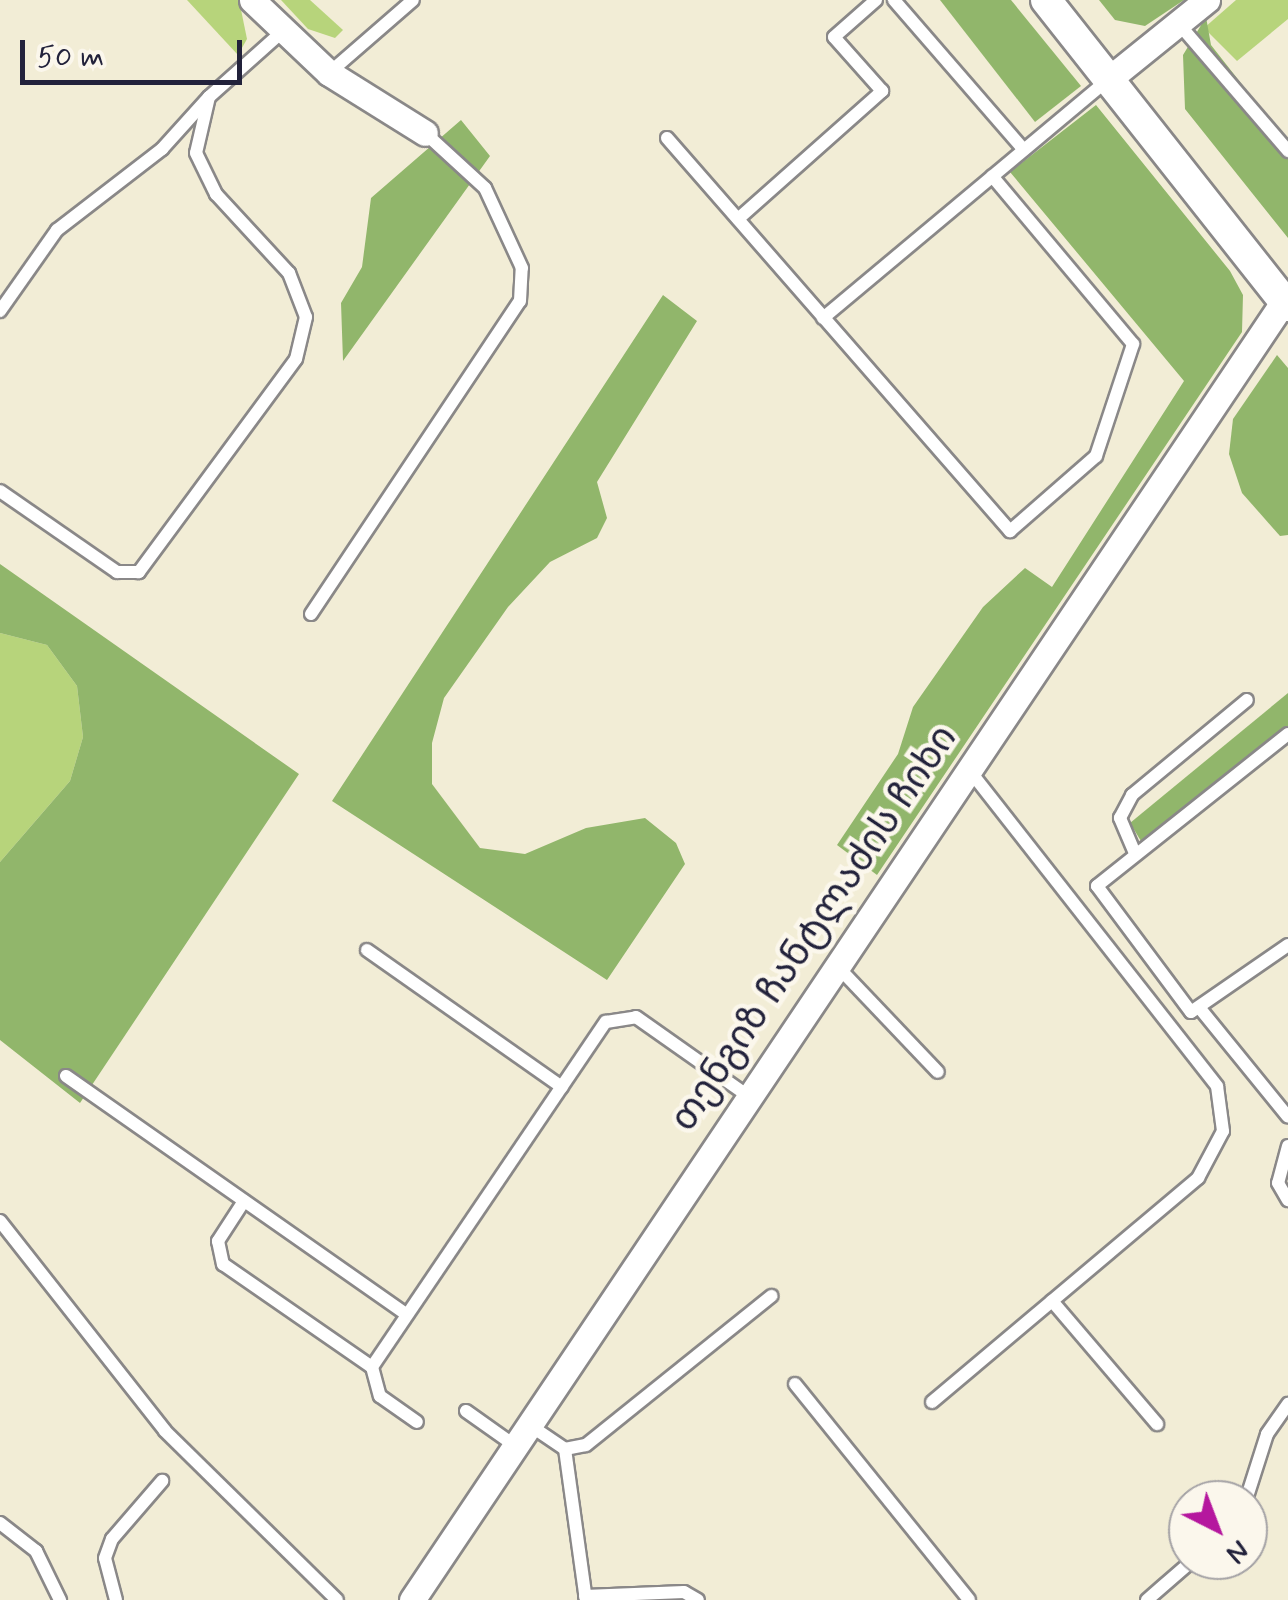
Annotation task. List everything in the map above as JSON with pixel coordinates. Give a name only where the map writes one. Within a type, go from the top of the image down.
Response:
[{"type":"street","points":[[252,0],[328,73],[425,133]]},
{"type":"street","points":[[1046,0],[1286,304]]},
{"type":"street","points":[[1109,80],[1207,0]]},
{"type":"street","name":"თენგიზ ჩანტლაძის ჩიხი","points":[[412,1600],[968,767],[1286,304]]},
{"type":"lane","points":[[328,73],[413,0]]},
{"type":"lane","points":[[738,219],[882,92],[834,38],[876,0]]},
{"type":"lane","points":[[894,0],[1024,150]]},
{"type":"lane","points":[[1178,24],[1283,134],[1288,151]]},
{"type":"lane","points":[[0,311],[57,230],[132,175],[208,97],[282,32]]},
{"type":"lane","points":[[824,318],[1109,80]]},
{"type":"lane","points":[[0,492],[117,572],[138,572],[296,359],[306,339],[300,293],[216,194],[196,154],[208,97]]},
{"type":"lane","points":[[311,614],[520,301],[522,268],[485,188],[425,133]]},
{"type":"lane","points":[[668,138],[1010,531],[1096,456],[1134,344],[992,176]]},
{"type":"lane","points":[[1134,851],[1120,818],[1132,795],[1247,700]]},
{"type":"lane","points":[[1288,734],[1134,851],[1097,886],[1183,1003],[1202,1012],[1288,1118]]},
{"type":"lane","points":[[932,1402],[1198,1178],[1224,1131],[1223,1103],[968,767]]},
{"type":"lane","points":[[1202,1012],[1288,945]]},
{"type":"lane","points":[[367,950],[562,1087]]},
{"type":"lane","points":[[836,964],[938,1072]]},
{"type":"lane","points":[[372,1367],[562,1087],[621,1014],[748,1096]]},
{"type":"lane","points":[[66,1076],[407,1315]]},
{"type":"lane","points":[[1288,1146],[1278,1184],[1288,1200]]},
{"type":"lane","points":[[244,1200],[218,1241],[223,1264],[372,1367],[380,1396],[416,1422]]},
{"type":"lane","points":[[0,1221],[164,1431],[337,1600]]},
{"type":"lane","points":[[466,1411],[565,1450],[586,1446],[772,1296]]},
{"type":"lane","points":[[1052,1300],[1157,1424]]},
{"type":"lane","points":[[795,1384],[970,1600]]},
{"type":"lane","points":[[1252,1480],[1267,1434],[1288,1404]]},
{"type":"lane","points":[[565,1450],[586,1598],[684,1592],[698,1600]]},
{"type":"lane","points":[[116,1600],[105,1558],[112,1539],[162,1481]]},
{"type":"lane","points":[[0,1523],[36,1551],[60,1600]]},
{"type":"lane","points":[[1147,1600],[1170,1580]]},
{"type":"green space","points":[[187,0],[239,0],[247,39],[238,55]]},
{"type":"green space","points":[[281,0],[310,0],[343,30],[335,38],[308,29]]},
{"type":"green space","points":[[940,0],[1011,0],[1081,86],[1035,122]]},
{"type":"green space","points":[[1099,0],[1184,0],[1145,26],[1115,20]]},
{"type":"green space","points":[[1236,0],[1288,0],[1288,19],[1237,61],[1204,28]]},
{"type":"green space","points":[[1206,17],[1211,45],[1288,143],[1288,238],[1185,109],[1183,55]]},
{"type":"green space","points":[[1096,105],[1230,271],[1243,295],[1242,332],[877,875],[837,845],[898,754],[913,707],[983,607],[1025,568],[1052,587],[1184,381],[1010,172]]},
{"type":"green space","points":[[461,120],[490,156],[343,361],[341,303],[362,267],[371,198]]},
{"type":"green space","points":[[663,295],[697,321],[597,482],[607,518],[597,538],[550,562],[508,607],[444,698],[432,743],[432,784],[480,848],[525,854],[586,828],[645,818],[676,843],[685,864],[607,980],[332,801]]},
{"type":"green space","points":[[1277,355],[1288,368],[1288,535],[1280,536],[1242,493],[1229,454],[1233,419]]},
{"type":"green space","points":[[0,564],[299,774],[80,1103],[0,1040],[0,862],[70,781],[83,737],[77,686],[47,645],[0,633]]},
{"type":"green space","points":[[0,633],[47,645],[77,686],[83,737],[70,781],[0,862]]},
{"type":"green space","points":[[1288,693],[1288,735],[1144,846],[1130,823]]}]
